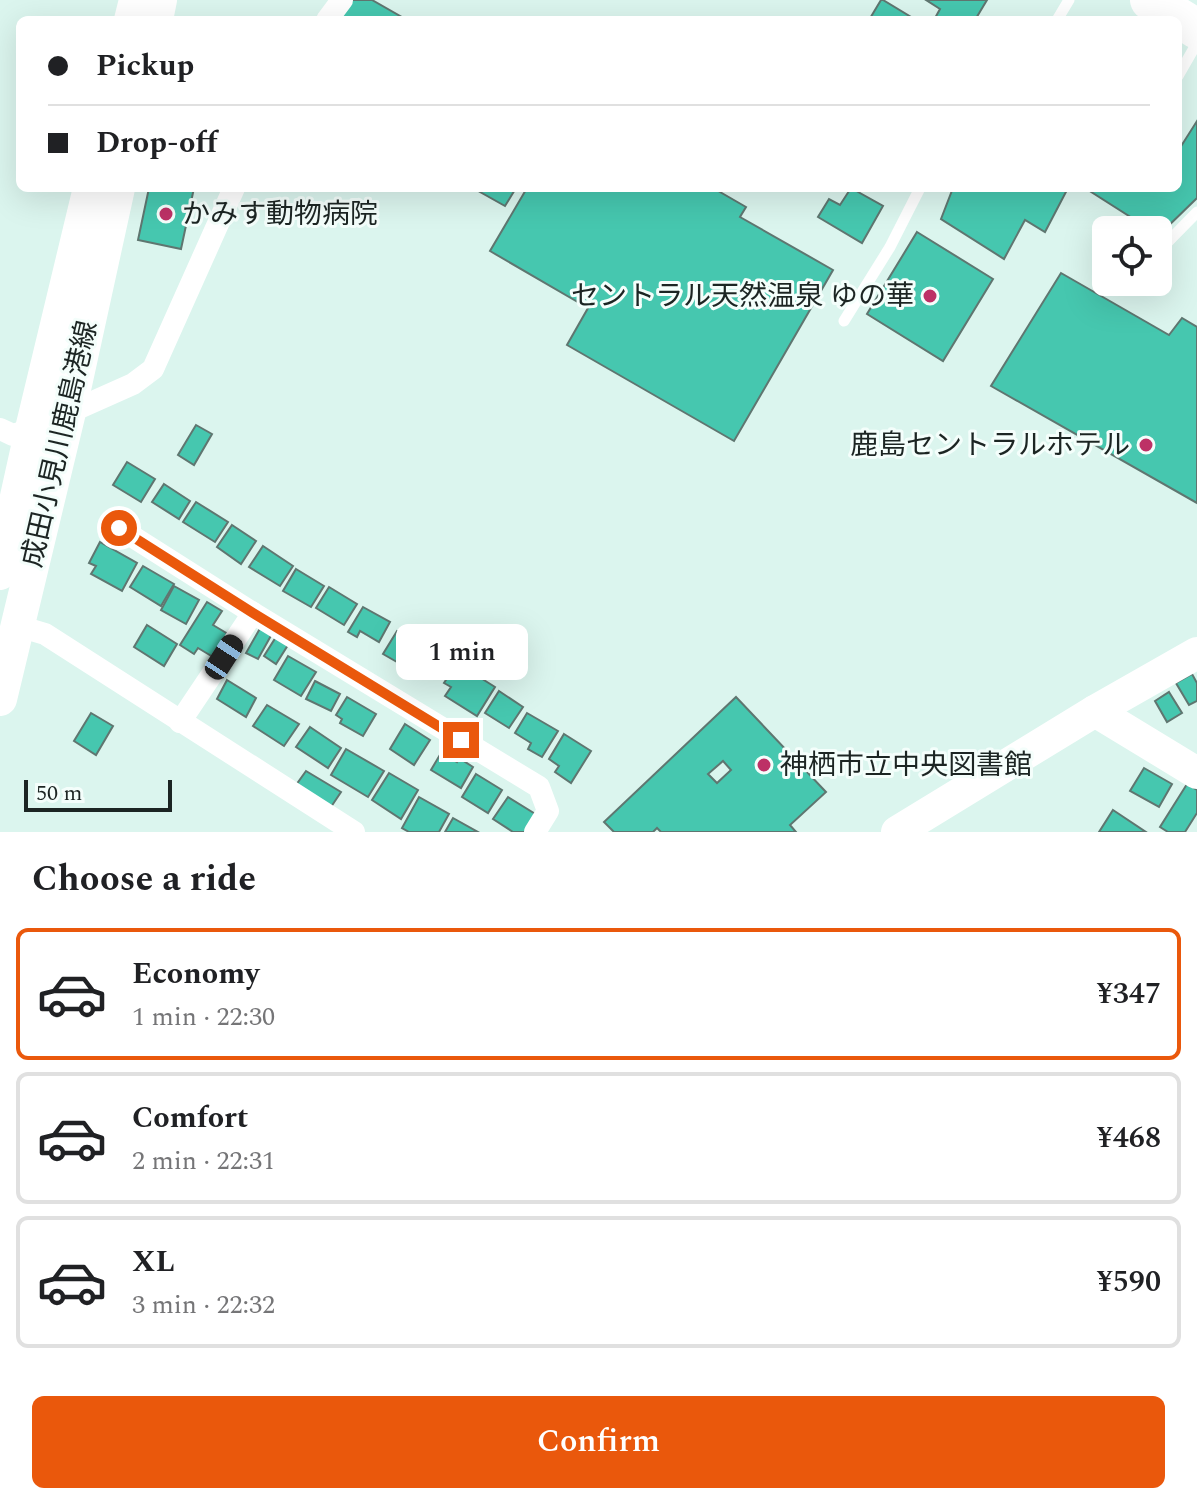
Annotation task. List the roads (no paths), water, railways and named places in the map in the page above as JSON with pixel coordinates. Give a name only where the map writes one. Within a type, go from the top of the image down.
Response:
[{"type":"highway","points":[[1150,0],[1176,16]]},
{"type":"main road","name":"成田小見川鹿島港線","points":[[0,573],[16,429],[89,192]]},
{"type":"main road","name":"成田小見川鹿島港線","points":[[0,699],[69,412],[117,192]]},
{"type":"street","points":[[16,429],[69,412],[133,384],[153,369],[232,192]]},
{"type":"street","points":[[119,528],[539,787],[548,811],[535,832]]},
{"type":"street","points":[[180,722],[253,613]]},
{"type":"street","points":[[18,626],[45,634],[354,832]]},
{"type":"street","points":[[897,832],[1095,711],[1197,653]]},
{"type":"street","points":[[1095,711],[1197,773]]},
{"type":"lane","points":[[1182,69],[1197,43]]},
{"type":"lane","points":[[844,321],[890,247],[918,192]]},
{"type":"lane","points":[[1172,238],[1197,212]]},
{"type":"place","name":"かみす動物病院","points":[[166,214]]},
{"type":"place","name":"セントラル天然温泉 ゆの華","points":[[930,296]]},
{"type":"place","name":"鹿島セントラルホテル","points":[[1146,445]]},
{"type":"place","name":"神栖市立中央図書館","points":[[764,765]]}]
